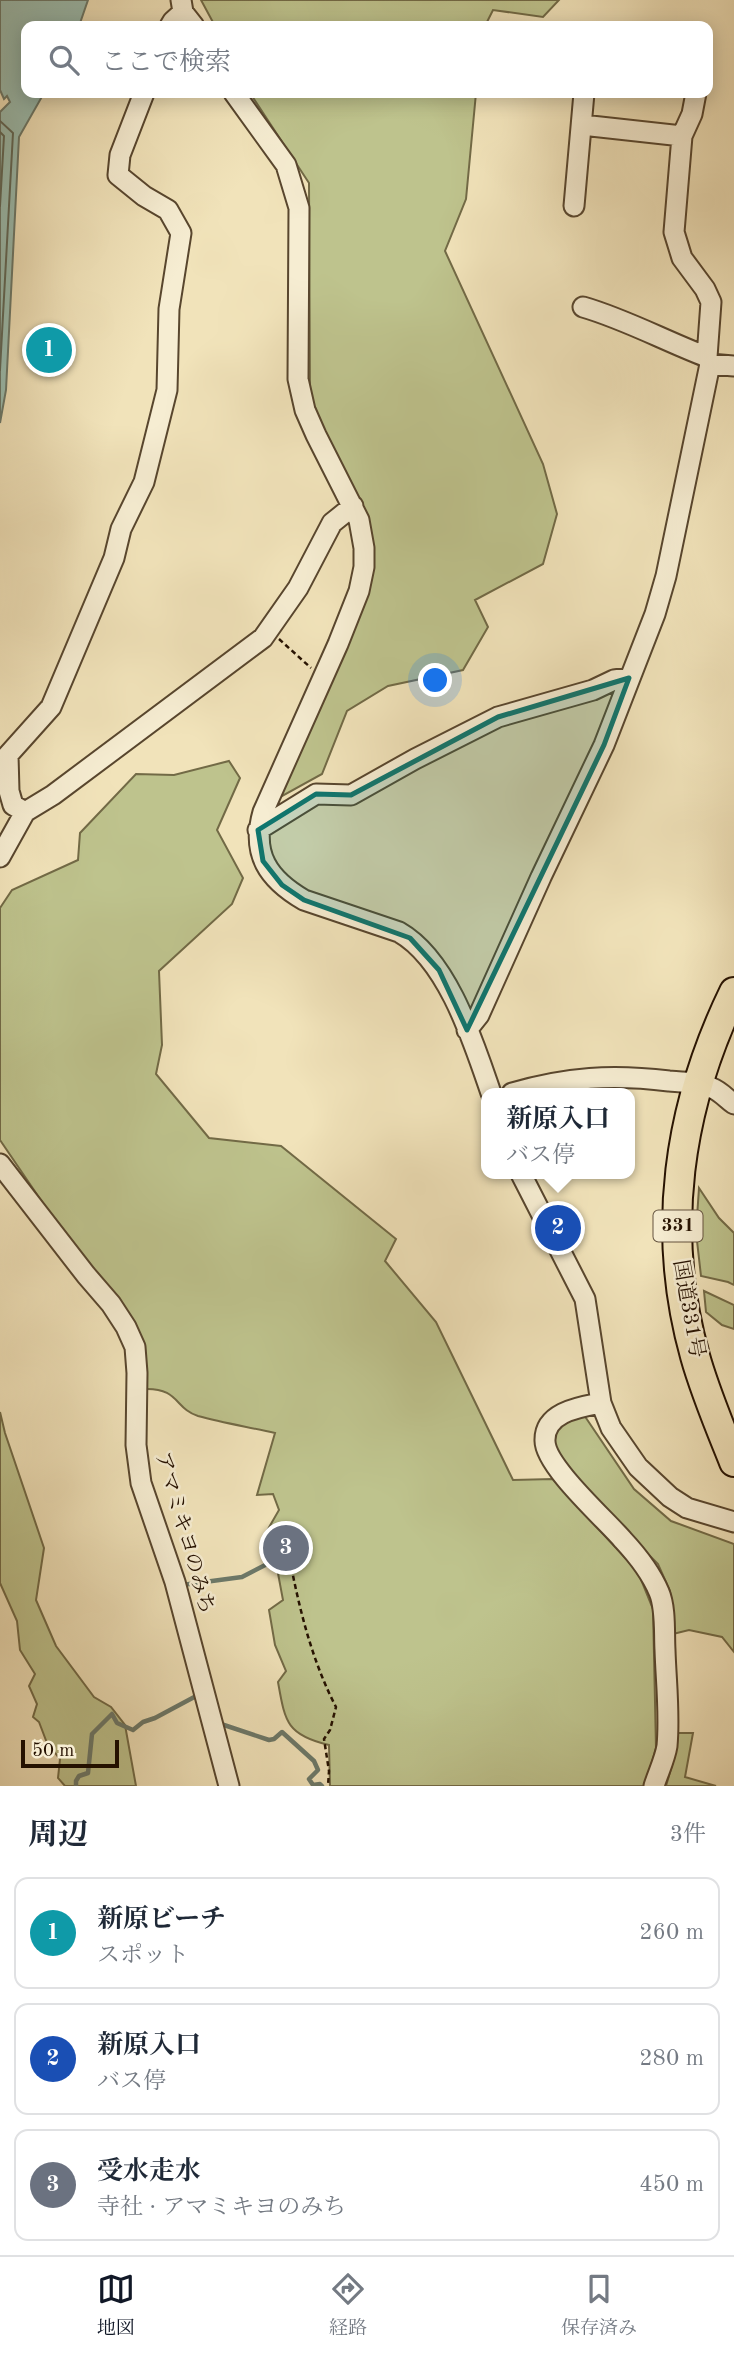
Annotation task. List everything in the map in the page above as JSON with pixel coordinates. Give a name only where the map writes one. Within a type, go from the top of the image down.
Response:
[{"type":"highway","name":"国道331号","points":[[734,992],[712,1040],[698,1083],[682,1146],[677,1209],[679,1268],[694,1355],[734,1462]]},
{"type":"street","points":[[25,813],[13,805],[9,792],[8,755],[51,707],[114,558],[121,529],[144,482],[167,390],[169,309],[181,233],[168,210],[137,191],[118,175],[120,155],[142,98]]},
{"type":"street","points":[[238,98],[286,165],[293,184],[299,208],[298,379],[310,423],[359,520],[364,548],[364,567],[359,591],[272,790],[258,830],[260,849],[274,878],[304,900],[387,927],[419,946],[439,970],[467,1030],[489,1088]]},
{"type":"street","points":[[574,206],[584,98]]},
{"type":"street","points":[[467,1030],[479,1015],[604,745],[655,614],[666,576],[708,360],[712,302],[682,258],[674,232],[682,136],[692,114],[695,98]]},
{"type":"street","points":[[582,125],[682,136]]},
{"type":"street","points":[[583,307],[611,315],[708,360],[734,366]]},
{"type":"street","points":[[0,857],[25,813],[248,651],[269,630],[298,588],[332,523],[353,506]]},
{"type":"street","points":[[258,830],[316,794],[351,795],[498,717],[593,690],[614,680],[629,678]]},
{"type":"street","points":[[531,1088],[595,1076],[637,1077],[698,1083],[713,1088],[734,1104]]},
{"type":"street","name":"アマミキヨのみち","points":[[0,1164],[111,1304],[135,1347],[136,1444],[141,1483],[175,1582],[229,1786]]},
{"type":"street","points":[[524,1179],[585,1299],[601,1403],[611,1428],[625,1450],[653,1482],[687,1508],[734,1522]]},
{"type":"street","points":[[601,1403],[561,1414],[552,1421],[545,1441],[547,1450],[573,1487],[625,1542],[648,1572],[661,1595],[668,1721],[666,1749],[654,1786]]},
{"type":"path","points":[[269,630],[316,672]]},
{"type":"path","points":[[285,1534],[315,1665],[336,1707],[330,1730],[324,1739],[329,1771],[328,1786]]},
{"type":"highlighted area","points":[[629,678],[604,745],[467,1030],[439,970],[410,938],[304,900],[282,885],[263,861],[258,830],[316,794],[351,795],[498,717]]},
{"type":"green space","points":[[201,0],[559,0],[543,17],[493,10],[488,21],[212,21]]},
{"type":"green space","points":[[253,98],[476,98],[466,199],[445,251],[543,464],[557,514],[543,564],[475,600],[488,627],[463,670],[388,686],[347,711],[322,774],[275,800],[315,711],[370,526],[310,400],[309,183]]},
{"type":"green space","points":[[229,761],[240,778],[217,830],[243,878],[232,904],[159,971],[162,1045],[156,1074],[209,1138],[281,1146],[396,1239],[385,1261],[436,1322],[513,1480],[553,1479],[638,1572],[653,1609],[656,1748],[645,1786],[330,1786],[329,1745],[304,1736],[290,1724],[278,1682],[286,1671],[275,1645],[269,1610],[283,1600],[277,1568],[264,1536],[279,1510],[273,1494],[257,1495],[275,1433],[198,1416],[185,1409],[171,1395],[145,1389],[146,1361],[137,1336],[91,1274],[0,1140],[0,908],[12,890],[78,860],[80,833],[136,774],[174,775]]},
{"type":"green space","points":[[699,1188],[719,1218],[734,1233],[734,1285],[701,1276],[696,1232]]},
{"type":"green space","points":[[704,1291],[734,1305],[734,1329],[722,1325],[706,1312]]},
{"type":"green space","points":[[0,1412],[44,1548],[36,1600],[56,1646],[94,1697],[111,1707],[125,1725],[136,1786],[65,1786],[58,1778],[60,1759],[47,1743],[39,1722],[33,1717],[37,1704],[29,1686],[35,1674],[20,1650],[17,1621],[0,1583]]},
{"type":"green space","points":[[584,1415],[634,1489],[671,1521],[734,1544],[734,1652],[722,1637],[689,1630],[673,1634],[670,1591],[658,1564],[579,1484],[555,1448],[552,1437],[561,1423]]},
{"type":"green space","points":[[677,1733],[693,1733],[685,1777],[716,1786],[666,1786],[675,1755]]},
{"type":"water","points":[[0,0],[88,0],[81,21],[21,21],[21,98],[41,98],[19,137],[6,390],[0,423],[0,112],[10,102],[7,96],[4,99],[0,90]]},
{"type":"waterway","points":[[182,1585],[242,1577],[271,1562]]},
{"type":"waterway","points":[[76,1786],[79,1776],[88,1773],[92,1734],[112,1714],[117,1723],[133,1730],[143,1722],[198,1695]]},
{"type":"waterway","points":[[221,1724],[269,1740],[282,1732],[314,1761],[318,1770],[309,1779],[313,1785],[322,1786]]},
{"type":"place","name":"新原ビーチ","points":[[49,350]]},
{"type":"place","name":"新原入口","points":[[558,1228]]},
{"type":"place","name":"受水走水","points":[[286,1548]]}]
